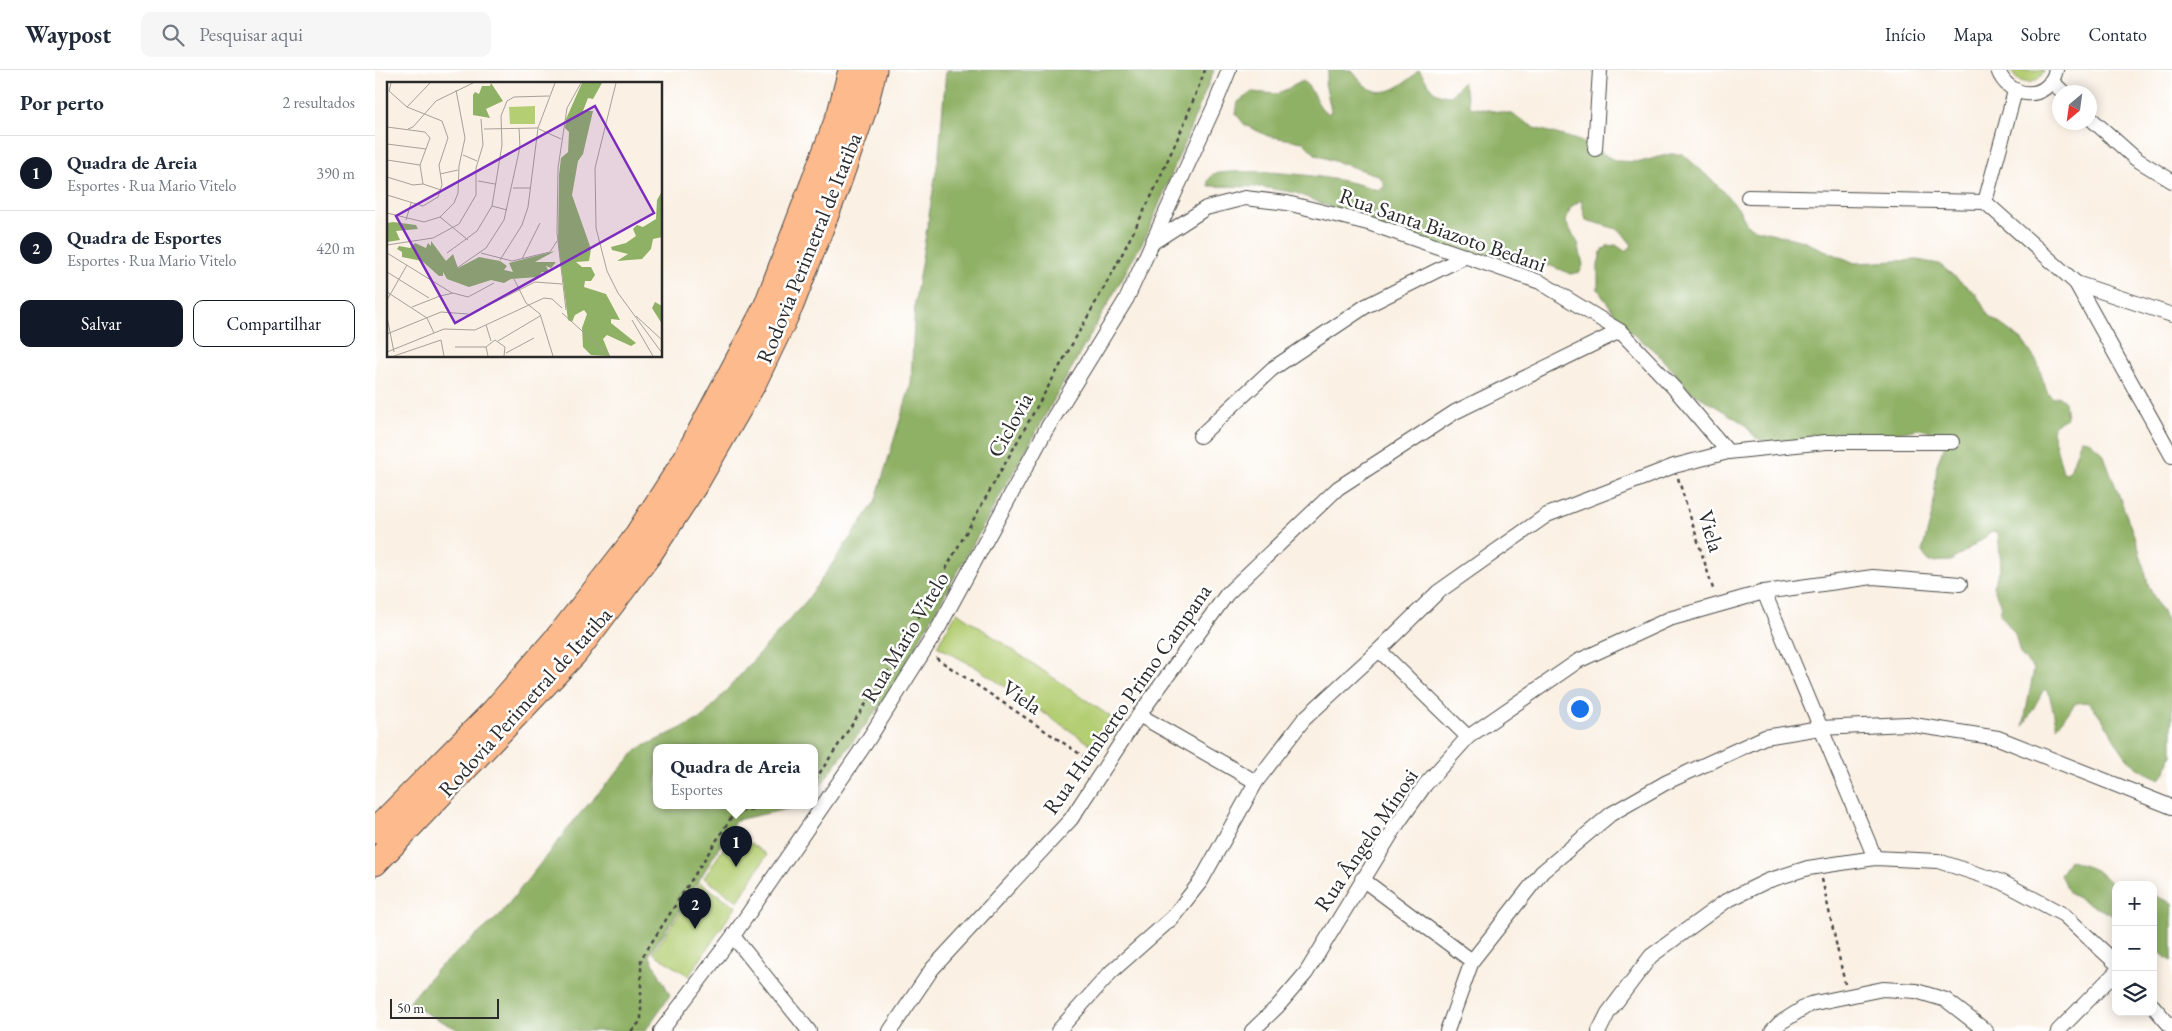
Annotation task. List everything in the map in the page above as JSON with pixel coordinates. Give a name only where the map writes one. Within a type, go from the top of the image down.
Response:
[{"type":"highway","name":"Rodovia Perimetral de Itatiba","points":[[375,831],[494,711],[564,630],[632,543],[684,462],[766,307],[840,113],[851,70]]},
{"type":"highway","name":"Rodovia Perimetral de Itatiba","points":[[375,863],[575,653],[648,556],[696,483],[753,384],[791,304],[836,189],[864,109],[874,70]]},
{"type":"street","name":"Rua Mario Vitelo","points":[[661,1031],[733,936],[866,743],[939,627],[1046,430],[1127,298],[1229,70]]},
{"type":"street","points":[[1595,149],[1600,70]]},
{"type":"street","points":[[1997,70],[2007,86],[2025,94],[2035,93],[2043,89],[2053,76]]},
{"type":"street","points":[[1985,202],[2015,91]]},
{"type":"street","points":[[2097,125],[2136,159],[2172,180]]},
{"type":"street","points":[[1748,197],[1985,202],[2077,283],[2172,456]]},
{"type":"street","name":"Rua Santa Biazoto Bedani","points":[[1152,243],[1206,208],[1245,198],[1287,203],[1369,223],[1540,282],[1620,331],[1674,388],[1728,452]]},
{"type":"street","points":[[1200,436],[1272,369],[1366,306],[1466,256]]},
{"type":"street","points":[[2077,283],[2172,315]]},
{"type":"street","name":"Rua Humberto Primo Campana","points":[[890,1031],[932,969],[1071,819],[1139,715],[1227,594],[1338,488],[1455,412],[1620,331]]},
{"type":"street","points":[[1058,1031],[1111,972],[1172,918],[1201,881],[1256,782],[1304,719],[1379,650],[1438,592],[1547,515],[1675,466],[1728,452],[1827,442],[1952,442]]},
{"type":"street","name":"Rua Ângelo Minosi","points":[[1252,1031],[1306,973],[1362,879],[1425,785],[1468,737],[1578,661],[1669,619],[1764,592],[1873,577],[1960,584]]},
{"type":"street","points":[[1764,592],[1875,858]]},
{"type":"street","points":[[1379,650],[1468,737]]},
{"type":"street","points":[[1139,715],[1256,782]]},
{"type":"street","points":[[1447,1031],[1472,961],[1542,872],[1611,814],[1667,782],[1765,737],[1820,728],[1907,724],[1997,738],[2172,807]]},
{"type":"street","points":[[1599,1031],[1607,1013],[1651,956],[1726,901],[1767,882],[1820,867],[1875,858],[1938,861],[2002,882],[2064,915],[2112,959]]},
{"type":"street","points":[[1362,879],[1472,961]]},
{"type":"street","points":[[733,936],[809,1031]]},
{"type":"street","points":[[2058,1031],[2112,976]]},
{"type":"street","points":[[1772,1031],[1780,1023],[1810,1004],[1883,989],[1916,991],[1946,1000],[1987,1031]]},
{"type":"street","points":[[2157,1011],[2172,1028]]},
{"type":"path","name":"Ciclovia","points":[[818,776],[891,666],[1115,268],[1152,196],[1184,124],[1205,70]]},
{"type":"path","name":"Viela","points":[[1675,466],[1718,605]]},
{"type":"path","name":"Viela","points":[[924,650],[1103,770]]},
{"type":"path","points":[[631,1031],[641,1021],[641,959],[734,813],[753,809]]},
{"type":"path","points":[[1820,867],[1847,995]]},
{"type":"green space","points":[[946,70],[1214,70],[1147,234],[889,694],[818,788],[818,744],[653,744],[653,809],[787,809],[736,820],[690,895],[649,955],[670,995],[645,1031],[461,1031],[408,1004],[436,970],[499,916],[577,817],[638,749],[702,718],[807,600],[875,502],[911,384],[915,301],[939,154]]},
{"type":"green space","points":[[1329,70],[1351,70],[1367,87],[1374,91],[1382,92],[1402,85],[1419,70],[1434,91],[1444,95],[1451,96],[1463,82],[1470,107],[1512,114],[1535,128],[1578,140],[1616,161],[1640,162],[1670,154],[1683,154],[1715,183],[1739,209],[1746,223],[1755,229],[1803,241],[1855,263],[1917,260],[1939,264],[1976,294],[1988,315],[2022,340],[2037,362],[2047,392],[2052,398],[2058,396],[2065,402],[2067,418],[2054,425],[2052,431],[2063,472],[2067,473],[2071,468],[2081,439],[2088,440],[2103,453],[2138,546],[2149,587],[2167,622],[2172,625],[2172,756],[2170,756],[2166,772],[2160,779],[2132,763],[2123,753],[2094,708],[2087,702],[2076,703],[2057,727],[2049,693],[2044,689],[2023,727],[2034,669],[2020,654],[2015,634],[2000,614],[2001,606],[1993,586],[2001,566],[1998,532],[1992,532],[1951,561],[1929,562],[1922,552],[1933,510],[1937,464],[1946,442],[1943,435],[1920,429],[1891,434],[1857,434],[1784,447],[1756,438],[1743,423],[1690,391],[1657,353],[1624,327],[1598,289],[1598,265],[1601,252],[1607,246],[1616,245],[1626,252],[1632,245],[1620,230],[1586,220],[1581,200],[1571,207],[1565,221],[1578,243],[1583,265],[1580,272],[1571,274],[1551,266],[1489,261],[1415,242],[1296,193],[1262,187],[1209,186],[1208,181],[1213,174],[1272,172],[1319,177],[1377,190],[1385,187],[1383,181],[1377,175],[1316,155],[1303,142],[1268,136],[1245,125],[1236,114],[1238,102],[1252,92],[1277,94],[1303,81],[1321,108],[1329,114],[1331,110],[1325,83]]},
{"type":"green space","points":[[2010,70],[2044,70],[2036,80],[2026,82],[2018,80]]},
{"type":"green space","points":[[957,612],[1114,719],[1096,748],[977,668],[937,646]]},
{"type":"green space","points":[[734,832],[767,855],[738,901],[704,878]]},
{"type":"green space","points":[[2069,860],[2098,871],[2112,884],[2112,915],[2070,894],[2060,875]]},
{"type":"green space","points":[[700,883],[736,906],[689,976],[653,953]]},
{"type":"green space","points":[[2157,897],[2172,903],[2172,961],[2157,951]]},
{"type":"place","name":"Quadra de Areia","points":[[736,867]]},
{"type":"place","name":"Quadra de Esportes","points":[[695,929]]}]
